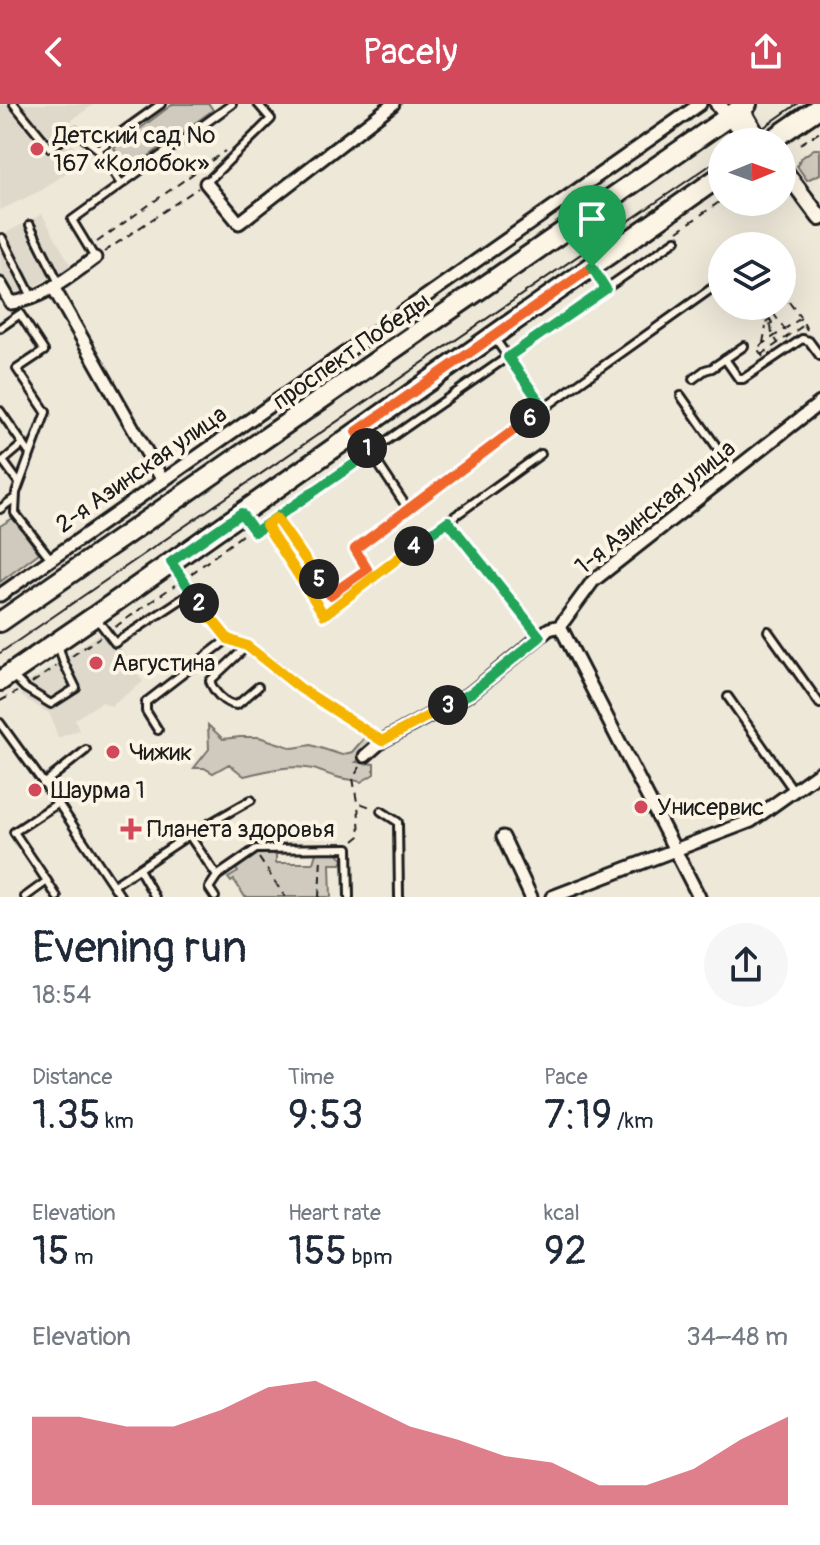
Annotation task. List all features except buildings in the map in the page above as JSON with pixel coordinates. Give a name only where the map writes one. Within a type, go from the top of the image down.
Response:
[{"type":"main road","points":[[789,128],[820,107]]},
{"type":"main road","name":"проспект Победы","points":[[0,622],[735,108]]},
{"type":"main road","points":[[5,677],[708,185]]},
{"type":"street","points":[[206,183],[239,223],[393,104]]},
{"type":"street","name":"2-я Азинская улица","points":[[5,591],[700,104]]},
{"type":"street","points":[[735,108],[749,128]]},
{"type":"street","points":[[796,186],[820,218]]},
{"type":"street","points":[[0,284],[11,303],[32,297],[56,285],[92,252]]},
{"type":"street","points":[[56,285],[163,481]]},
{"type":"street","name":"1-я Азинская улица","points":[[365,756],[382,741],[471,693],[549,629],[560,626],[593,581],[820,403]]},
{"type":"street","points":[[5,591],[22,607]]},
{"type":"street","points":[[560,626],[699,897]]},
{"type":"street","points":[[552,897],[751,821],[820,772]]},
{"type":"street","points":[[503,837],[531,897]]},
{"type":"lane","points":[[14,104],[50,148],[75,131],[98,149],[121,184]]},
{"type":"lane","points":[[98,149],[161,104]]},
{"type":"lane","points":[[92,252],[72,220],[232,104]]},
{"type":"lane","points":[[206,183],[271,119],[258,104]]},
{"type":"lane","points":[[30,225],[56,285]]},
{"type":"lane","points":[[2,238],[32,297]]},
{"type":"lane","points":[[241,513],[255,532],[676,240]]},
{"type":"lane","points":[[592,267],[606,289]]},
{"type":"lane","points":[[276,518],[330,595],[367,569],[355,549],[708,291]]},
{"type":"lane","points":[[0,328],[20,314],[44,351],[17,369],[46,412],[19,483],[15,513],[51,559]]},
{"type":"lane","points":[[493,337],[544,408]]},
{"type":"lane","points":[[725,359],[741,379],[802,339],[809,341],[820,356]]},
{"type":"lane","points":[[693,379],[744,346]]},
{"type":"lane","points":[[681,396],[733,470]]},
{"type":"lane","points":[[0,411],[30,454]]},
{"type":"lane","points":[[356,432],[408,509]]},
{"type":"lane","points":[[19,483],[1,461],[23,444]]},
{"type":"lane","points":[[266,525],[324,615],[541,454]]},
{"type":"lane","points":[[0,509],[15,498]]},
{"type":"lane","points":[[448,521],[540,637]]},
{"type":"lane","points":[[171,562],[228,639],[247,646],[300,688],[382,741]]},
{"type":"lane","points":[[95,616],[115,643],[191,593]]},
{"type":"lane","points":[[768,631],[820,704]]},
{"type":"lane","points":[[158,730],[146,711],[146,702],[228,639]]},
{"type":"lane","points":[[5,677],[51,704],[76,688],[57,641]]},
{"type":"lane","points":[[247,646],[210,681],[213,689],[229,704],[237,705],[258,687]]},
{"type":"lane","points":[[728,697],[794,791]]},
{"type":"lane","points":[[0,723],[121,897]]},
{"type":"lane","points":[[43,784],[86,750]]},
{"type":"lane","points":[[114,885],[189,835],[251,800]]},
{"type":"lane","points":[[57,897],[14,832],[58,803]]},
{"type":"lane","points":[[381,811],[398,822],[399,897]]},
{"type":"lane","points":[[189,835],[217,876]]},
{"type":"lane","points":[[215,897],[209,888],[217,876],[256,849],[348,848],[349,897]]},
{"type":"lane","points":[[139,869],[155,897]]},
{"type":"lane","points":[[25,897],[47,881]]},
{"type":"path","points":[[800,144],[820,132]]},
{"type":"path","points":[[92,252],[232,147]]},
{"type":"path","points":[[92,252],[206,183]]},
{"type":"path","points":[[796,311],[807,329],[806,339]]},
{"type":"path","points":[[767,363],[757,349],[801,318]]},
{"type":"path","points":[[763,344],[770,325],[778,320],[795,344]]},
{"type":"path","points":[[761,355],[805,324]]},
{"type":"path","points":[[770,325],[784,351]]},
{"type":"path","points":[[0,701],[25,688],[107,633]]},
{"type":"path","points":[[348,848],[360,836],[353,778],[365,756]]},
{"type":"path","points":[[357,802],[381,811]]},
{"type":"path","points":[[319,897],[322,848]]},
{"type":"path","points":[[254,851],[285,897]]},
{"type":"shaded area","name":"Детский сад № 167 «Колобок»","points":[[0,104],[94,104],[61,128],[83,161],[42,190],[0,210]]},
{"type":"shaded area","points":[[173,104],[209,104],[213,110],[128,171],[114,148]]},
{"type":"shaded area","points":[[814,149],[820,149],[820,174],[807,180],[797,166],[800,159]]},
{"type":"shaded area","points":[[42,214],[71,266],[13,298],[0,273],[0,236]]},
{"type":"shaded area","points":[[13,518],[39,553],[0,582],[0,526]]},
{"type":"shaded area","points":[[108,628],[143,682],[111,706],[102,702],[75,719],[79,730],[58,738],[50,714],[21,696],[29,682]]},
{"type":"shaded area","points":[[208,725],[223,739],[259,737],[293,748],[311,745],[342,755],[352,752],[366,736],[374,743],[369,752],[356,762],[374,764],[374,774],[361,782],[295,767],[244,776],[229,764],[213,773],[204,768],[194,768],[209,749]]},
{"type":"shaded area","points":[[259,853],[273,853],[276,863],[313,863],[316,853],[338,853],[343,860],[341,864],[330,864],[331,897],[245,897],[234,880],[231,882],[228,878]]},
{"type":"tram line","points":[[763,128],[797,104]]},
{"type":"tram line","points":[[0,653],[708,167]]},
{"type":"place","name":"Детский сад № 167 «Колобок»","points":[[37,149]]},
{"type":"place","name":"Августина","points":[[96,663]]},
{"type":"place","name":"Чижик","points":[[113,752]]},
{"type":"place","name":"Шаурма 1","points":[[35,790]]},
{"type":"place","name":"Унисервис","points":[[641,807]]},
{"type":"place","name":"Планета здоровья","points":[[131,829]]},
{"type":"route","points":[[592,267],[606,289],[508,357],[544,408],[355,549],[367,569],[330,595],[276,518],[266,525],[324,615],[448,521],[540,637],[471,693],[382,741],[300,688],[247,646],[228,639],[171,562],[241,513],[255,532],[370,453],[356,432],[592,267]]}]
